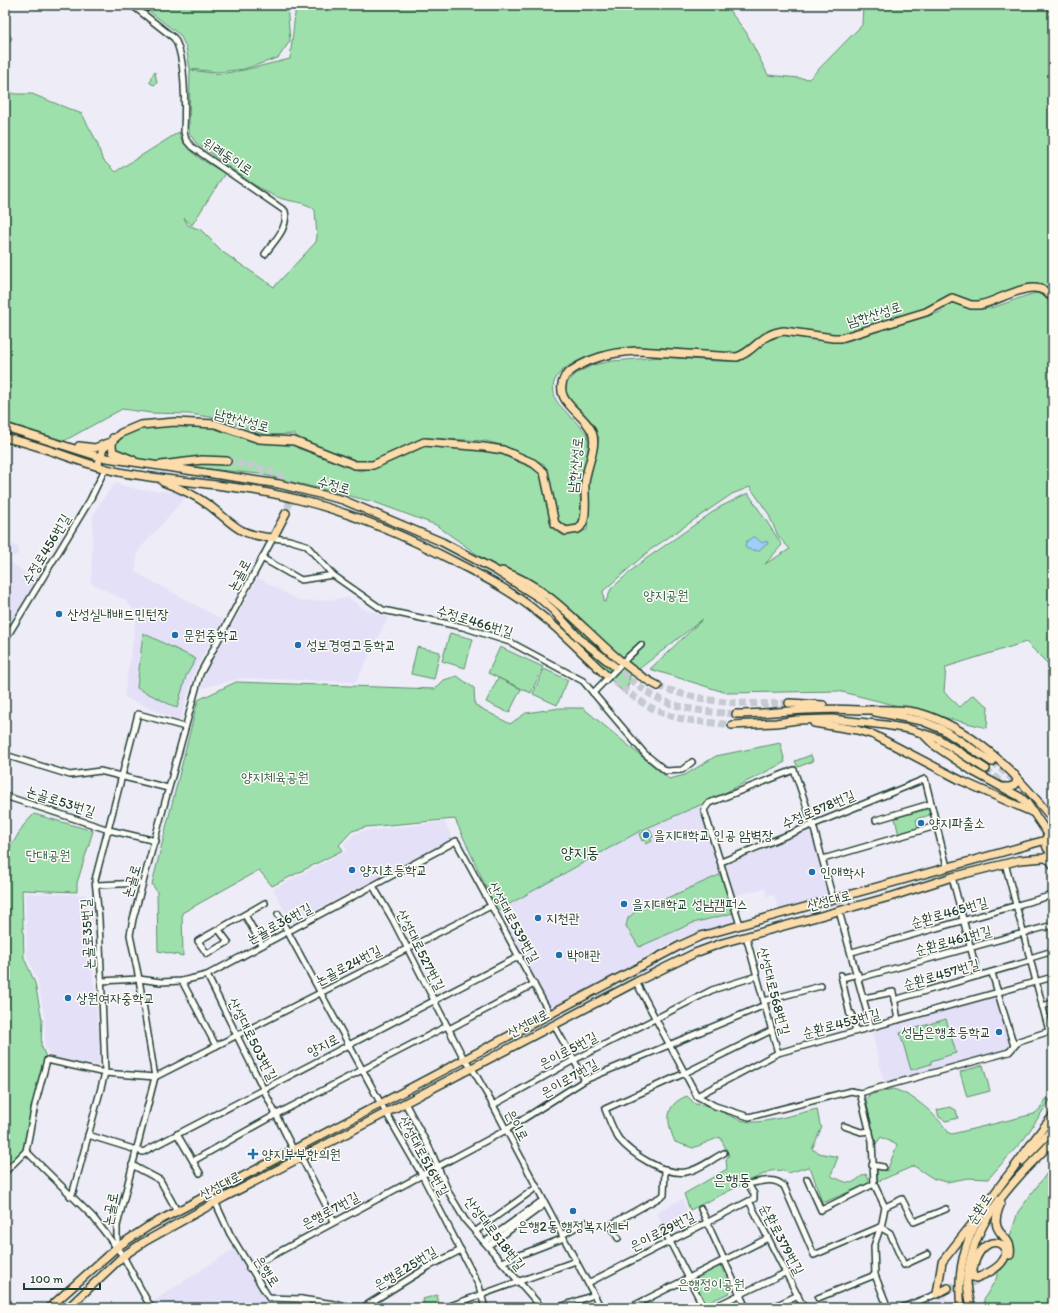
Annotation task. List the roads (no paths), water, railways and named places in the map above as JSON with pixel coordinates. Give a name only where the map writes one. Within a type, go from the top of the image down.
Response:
[{"type":"main road","name":"남한산성로","points":[[104,458],[102,449],[113,438],[129,428],[149,423],[176,422],[215,424],[259,439],[273,442],[294,441],[355,465],[364,466],[373,465],[424,442],[503,450],[539,468],[547,479],[555,524],[566,531],[578,529],[585,521],[585,482],[593,447],[593,436],[590,428],[565,400],[561,388],[565,376],[589,362],[621,351],[737,357],[745,353],[764,337],[776,332],[841,338],[926,312],[952,298],[971,305],[979,305],[1033,287],[1043,289],[1053,300]]},
{"type":"main road","name":"수정로","points":[[5,427],[104,458],[279,484],[343,500],[416,530],[469,555],[491,568],[538,597],[580,638],[614,666]]},
{"type":"main road","name":"수정로","points":[[5,438],[105,469],[152,478],[242,488],[296,498],[345,513],[392,531],[432,550],[512,594],[538,612],[606,675]]},
{"type":"main road","points":[[65,445],[95,448],[113,438]]},
{"type":"main road","points":[[113,438],[113,452],[143,464]]},
{"type":"main road","points":[[97,466],[104,458]]},
{"type":"main road","points":[[104,458],[105,469]]},
{"type":"main road","points":[[155,466],[178,462],[227,461]]},
{"type":"main road","points":[[152,478],[191,494],[242,532],[256,536],[273,538],[286,513]]},
{"type":"main road","points":[[491,568],[514,575],[531,584],[553,600],[622,663],[658,686]]},
{"type":"main road","points":[[789,702],[820,705],[839,709]]},
{"type":"main road","points":[[736,714],[883,708],[928,716],[945,723],[984,748],[1014,774],[1053,820]]},
{"type":"main road","points":[[863,710],[922,721],[942,729],[992,762]]},
{"type":"main road","points":[[732,725],[776,723],[797,720],[859,721],[922,732],[951,746],[986,769]]},
{"type":"main road","points":[[797,720],[857,730],[874,735],[962,781],[1034,813]]},
{"type":"main road","points":[[922,732],[934,745],[953,758],[1020,797],[1034,813],[1049,835],[1047,848],[1053,854]]},
{"type":"main road","points":[[1001,786],[1009,787],[1015,785],[1017,780],[1014,774]]},
{"type":"main road","name":"산성대로","points":[[49,1308],[117,1247],[177,1211],[681,944],[701,936],[947,867],[1049,835]]},
{"type":"main road","name":"산성대로","points":[[68,1308],[123,1256],[214,1202],[636,982],[695,953],[746,936],[841,915],[952,877],[1005,863],[1044,858],[1053,854]]},
{"type":"main road","points":[[1009,1174],[1033,1140],[1053,1116]]},
{"type":"main road","points":[[1009,1174],[1053,1129]]},
{"type":"main road","name":"순환로","points":[[970,1306],[967,1282],[973,1248],[983,1224],[1008,1189],[1053,1141]]},
{"type":"main road","name":"순환로","points":[[961,1308],[959,1281],[962,1257],[979,1215],[1009,1174]]},
{"type":"main road","points":[[970,1306],[973,1272],[978,1254],[984,1247],[991,1243],[998,1243],[1006,1249],[1006,1256],[1002,1262],[988,1273],[976,1279],[1000,1269],[1009,1259],[1011,1251],[1009,1243],[1000,1232],[996,1224],[997,1211],[1008,1189]]},
{"type":"main road","points":[[948,1290],[937,1294],[942,1262],[979,1215]]},
{"type":"street","name":"위례동이로","points":[[132,5],[174,38],[178,45],[182,61],[184,132],[186,140],[192,147],[285,211],[287,219],[285,227],[265,254]]},
{"type":"street","name":"수정로456번길","points":[[5,640],[86,506],[105,469]]},
{"type":"street","name":"논골로","points":[[117,1247],[117,1226],[155,1076],[130,935],[143,883],[156,841],[168,788],[200,674],[273,538]]},
{"type":"street","name":"수정로466번길","points":[[273,538],[289,540],[306,545],[333,574],[383,610],[463,627],[510,642],[583,681],[645,754],[666,771],[682,770],[692,762]]},
{"type":"street","points":[[262,558],[301,580],[333,574]]},
{"type":"street","points":[[593,693],[641,645]]},
{"type":"street","name":"논골로53번길","points":[[109,830],[138,714],[185,726]]},
{"type":"street","points":[[5,755],[70,775],[100,771],[168,788]]},
{"type":"street","points":[[740,925],[704,810],[709,803],[794,770],[813,825],[834,899]]},
{"type":"street","name":"수정로578번길","points":[[721,862],[925,779],[930,804]]},
{"type":"street","name":"논골로53번길","points":[[5,796],[109,830],[156,841]]},
{"type":"street","points":[[876,820],[930,804],[947,867]]},
{"type":"street","points":[[823,859],[936,826]]},
{"type":"street","name":"논골로35번길","points":[[70,1196],[73,1192],[105,1073],[104,1030],[95,880],[109,830]]},
{"type":"street","name":"논골로36번길","points":[[101,981],[139,979],[161,982],[182,981],[207,975],[456,841]]},
{"type":"street","name":"산성대로539번길","points":[[456,841],[520,956],[550,1014]]},
{"type":"street","points":[[1044,858],[1050,862],[1053,867]]},
{"type":"street","points":[[636,982],[697,1096],[715,1106],[749,1117],[851,1091],[860,1094],[1009,1052],[1019,1041],[1051,1031],[1042,1006],[1005,863]]},
{"type":"street","points":[[952,877],[978,976]]},
{"type":"street","points":[[96,885],[143,883]]},
{"type":"street","name":"산성대로527번길","points":[[373,886],[464,1059]]},
{"type":"street","name":"순환로465번길","points":[[852,952],[1053,895]]},
{"type":"street","points":[[219,930],[228,942],[207,954],[198,941],[265,903]]},
{"type":"street","name":"논골로24번길","points":[[26,1151],[35,1105],[47,1060],[105,1073],[155,1076],[491,906]]},
{"type":"street","name":"산성대로516번길","points":[[278,914],[363,1069],[380,1104],[422,1175],[479,1286],[485,1308]]},
{"type":"street","points":[[245,915],[262,946]]},
{"type":"street","points":[[841,915],[871,1027]]},
{"type":"street","name":"순환로461번길","points":[[856,1031],[852,1014],[850,1015],[841,977],[858,976],[971,948],[1053,925]]},
{"type":"street","name":"산성대로568번길","points":[[746,936],[778,1053]]},
{"type":"street","name":"순환로457번길","points":[[864,998],[893,992],[894,1000],[992,973],[1053,951]]},
{"type":"street","name":"양지로","points":[[136,1150],[143,1152],[520,956]]},
{"type":"street","points":[[992,973],[1014,1046]]},
{"type":"street","name":"산성대로503번길","points":[[207,975],[294,1150]]},
{"type":"street","name":"은이로5번길","points":[[493,1104],[574,1060],[712,990],[757,976]]},
{"type":"street","name":"순환로453번길","points":[[697,1096],[778,1053],[1053,977]]},
{"type":"street","points":[[182,981],[216,1046]]},
{"type":"street","points":[[193,1161],[277,1114],[411,1044],[534,984]]},
{"type":"street","name":"은이로7번길","points":[[438,1167],[506,1130],[585,1080],[764,1003],[821,986]]},
{"type":"street","points":[[894,1000],[898,1020]]},
{"type":"street","points":[[1042,1006],[1053,1003]]},
{"type":"street","points":[[554,1025],[585,1080]]},
{"type":"street","points":[[724,1153],[692,1171],[685,1173],[665,1169],[626,1147],[618,1138],[605,1109],[685,1073],[772,1030]]},
{"type":"street","name":"은이로","points":[[464,1059],[472,1068],[493,1104],[601,1308]]},
{"type":"street","points":[[860,1094],[872,1141],[874,1184],[885,1207],[874,1246],[875,1274],[888,1308]]},
{"type":"street","name":"산성대로518번길","points":[[405,1103],[438,1167],[449,1192],[465,1220],[542,1308]]},
{"type":"street","points":[[844,1126],[860,1132],[870,1131]]},
{"type":"street","points":[[177,1134],[200,1173]]},
{"type":"street","points":[[88,1136],[112,1141],[136,1150]]},
{"type":"street","points":[[5,1172],[26,1151],[93,1217],[117,1247],[151,1308]]},
{"type":"street","points":[[301,1157],[334,1222]]},
{"type":"street","points":[[132,1165],[160,1180],[177,1211]]},
{"type":"street","points":[[872,1165],[883,1167]]},
{"type":"street","name":"은행로7번길","points":[[250,1268],[438,1167]]},
{"type":"street","points":[[618,1238],[610,1225],[664,1195],[665,1169]]},
{"type":"street","points":[[807,1179],[822,1210],[874,1184]]},
{"type":"street","name":"순환로379번길","points":[[804,1308],[787,1272],[749,1201],[754,1199],[754,1194],[748,1184],[772,1180],[779,1181],[784,1186],[814,1255],[880,1227]]},
{"type":"street","points":[[476,1231],[536,1187]]},
{"type":"street","name":"은행로","points":[[211,1193],[222,1219],[268,1298],[301,1300],[362,1308]]},
{"type":"street","points":[[885,1207],[902,1198],[914,1222],[946,1209]]},
{"type":"street","name":"은이로29번길","points":[[588,1283],[749,1201]]},
{"type":"street","points":[[486,1244],[544,1202]]},
{"type":"street","points":[[701,1209],[746,1308]]},
{"type":"street","points":[[502,1262],[563,1236],[585,1222]]},
{"type":"street","points":[[880,1227],[890,1233],[904,1265],[928,1254]]},
{"type":"street","points":[[663,1228],[704,1308]]},
{"type":"street","points":[[629,1308],[768,1238]]},
{"type":"street","name":"은행로25번길","points":[[362,1308],[428,1267],[461,1250]]},
{"type":"street","points":[[444,1308],[519,1283],[576,1261]]},
{"type":"street","points":[[712,1308],[787,1272]]},
{"type":"street","points":[[818,1298],[875,1274]]},
{"type":"street","points":[[901,1308],[937,1294]]},
{"type":"street","points":[[557,1308],[594,1295]]},
{"type":"street","points":[[771,1308],[798,1295]]},
{"type":"street","points":[[301,1300],[311,1308],[317,1302]]},
{"type":"water","points":[[754,536],[762,543],[767,541],[768,544],[763,546],[759,551],[747,549],[745,546],[746,542]]},
{"type":"tunnel","points":[[227,461],[252,466],[271,472],[285,480],[289,486],[290,493],[286,513]]},
{"type":"tunnel","points":[[614,666],[639,687],[650,694],[675,705],[695,710],[736,714]]},
{"type":"tunnel","points":[[606,675],[641,702],[657,711],[673,717],[732,725]]},
{"type":"tunnel","points":[[658,686],[691,696],[723,702],[755,704],[789,703]]},
{"type":"tunnel","points":[[992,762],[1018,783]]},
{"type":"tunnel","points":[[986,769],[1009,789]]},
{"type":"tunnel","points":[[961,1286],[977,1281]]},
{"type":"tunnel","points":[[948,1288],[965,1282]]},
{"type":"place","name":"산성실내배드민턴장","points":[[59,614]]},
{"type":"place","name":"문원중학교","points":[[175,635]]},
{"type":"place","name":"성보경영고등학교","points":[[298,645]]},
{"type":"place","name":"양지파출소","points":[[921,823]]},
{"type":"place","name":"을지대학교 인공 암벽장","points":[[646,835]]},
{"type":"place","name":"양지초등학교","points":[[352,870]]},
{"type":"place","name":"인애학사","points":[[812,872]]},
{"type":"place","name":"을지대학교 성남캠퍼스","points":[[624,904]]},
{"type":"place","name":"지천관","points":[[538,918]]},
{"type":"place","name":"박애관","points":[[559,955]]},
{"type":"place","name":"상원여자중학교","points":[[68,998]]},
{"type":"place","name":"성남은행초등학교","points":[[999,1032]]},
{"type":"place","name":"양지부부한의원","points":[[253,1154]]},
{"type":"place","name":"은행2동 행정복지센터","points":[[573,1211]]},
{"type":"district","name":"양지동","points":[[580,852]]},
{"type":"district","name":"은행동","points":[[732,1179]]},
{"type":"park label","name":"양지공원","points":[[666,595]]},
{"type":"park label","name":"양지체육공원","points":[[275,777]]},
{"type":"park label","name":"단대공원","points":[[48,855]]},
{"type":"park label","name":"은행정이공원","points":[[711,1284]]}]
